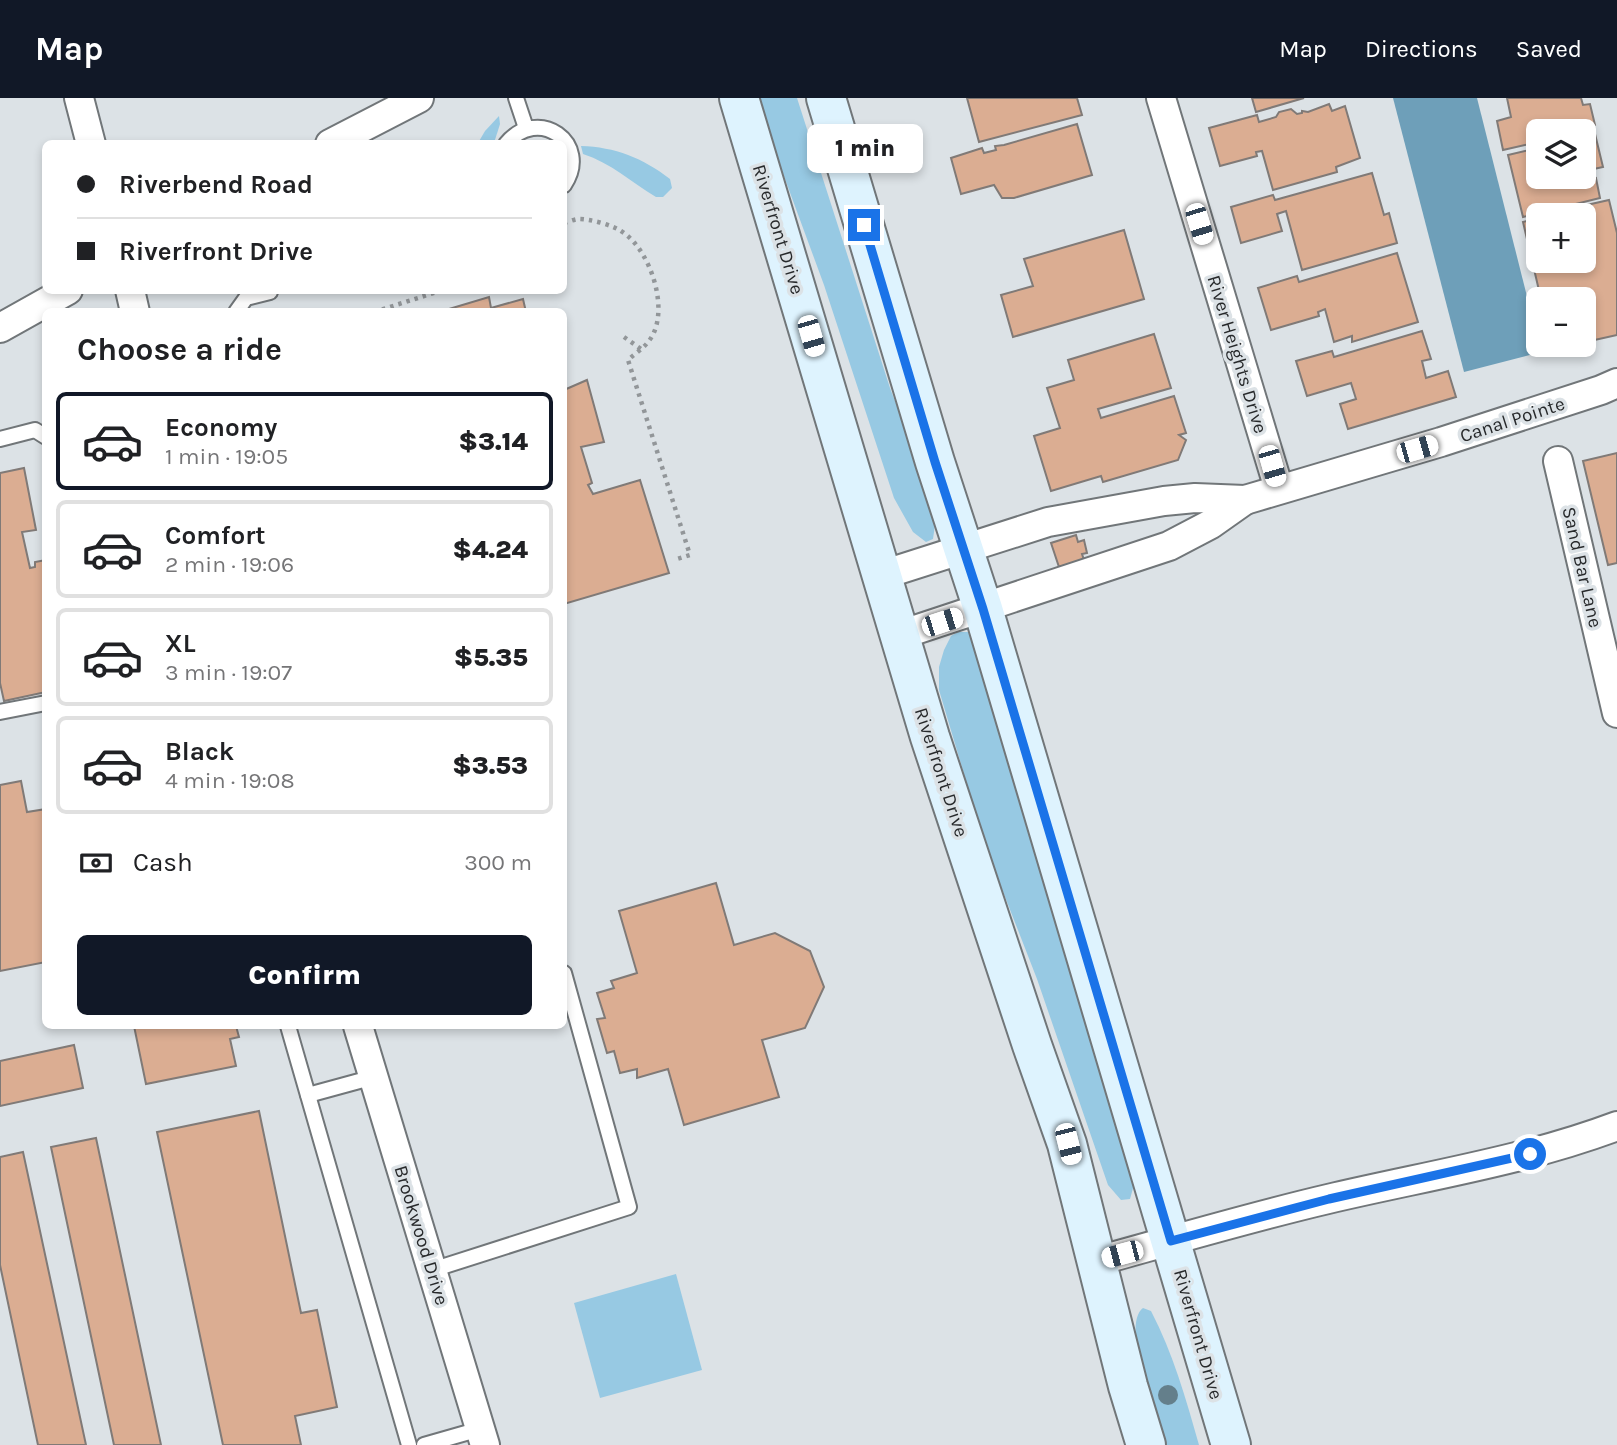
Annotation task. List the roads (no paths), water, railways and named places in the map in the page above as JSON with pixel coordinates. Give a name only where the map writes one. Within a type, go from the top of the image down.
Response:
[{"type":"street","points":[[79,98],[90,140]]},
{"type":"street","name":"Riverfront Drive","points":[[739,98],[930,737],[1010,981],[1068,1144],[1128,1386],[1146,1445]]},
{"type":"street","name":"Riverfront Drive","points":[[826,98],[983,609],[1231,1445]]},
{"type":"street","name":"River Heights Drive","points":[[1161,98],[1279,489]]},
{"type":"street","points":[[337,140],[413,99]]},
{"type":"street","points":[[0,328],[61,294]]},
{"type":"street","name":"Canal Pointe","points":[[882,575],[1048,522],[1151,503],[1195,499],[1245,499],[1441,442],[1617,383]]},
{"type":"street","name":"Sand Bar Lane","points":[[1558,461],[1617,713]]},
{"type":"street","name":"Canal Pointe","points":[[900,635],[1169,546],[1211,524],[1245,499]]},
{"type":"street","name":"Brookwood Drive","points":[[359,1029],[483,1437]]},
{"type":"street","points":[[1097,1261],[1329,1199],[1504,1161],[1580,1140],[1617,1126]]},
{"type":"lane","points":[[516,98],[526,128]]},
{"type":"lane","points":[[510,140],[526,128],[538,127],[549,129],[564,140]]},
{"type":"lane","points":[[567,143],[572,154],[572,166],[567,178]]},
{"type":"lane","points":[[239,308],[246,298],[262,294]]},
{"type":"lane","points":[[0,439],[35,430],[42,434]]},
{"type":"lane","points":[[0,712],[42,704]]},
{"type":"lane","points":[[432,1270],[629,1207],[567,984]]},
{"type":"lane","points":[[289,1029],[409,1445]]},
{"type":"lane","points":[[308,1095],[374,1077]]},
{"type":"lane","points":[[424,1445],[483,1437]]}]
